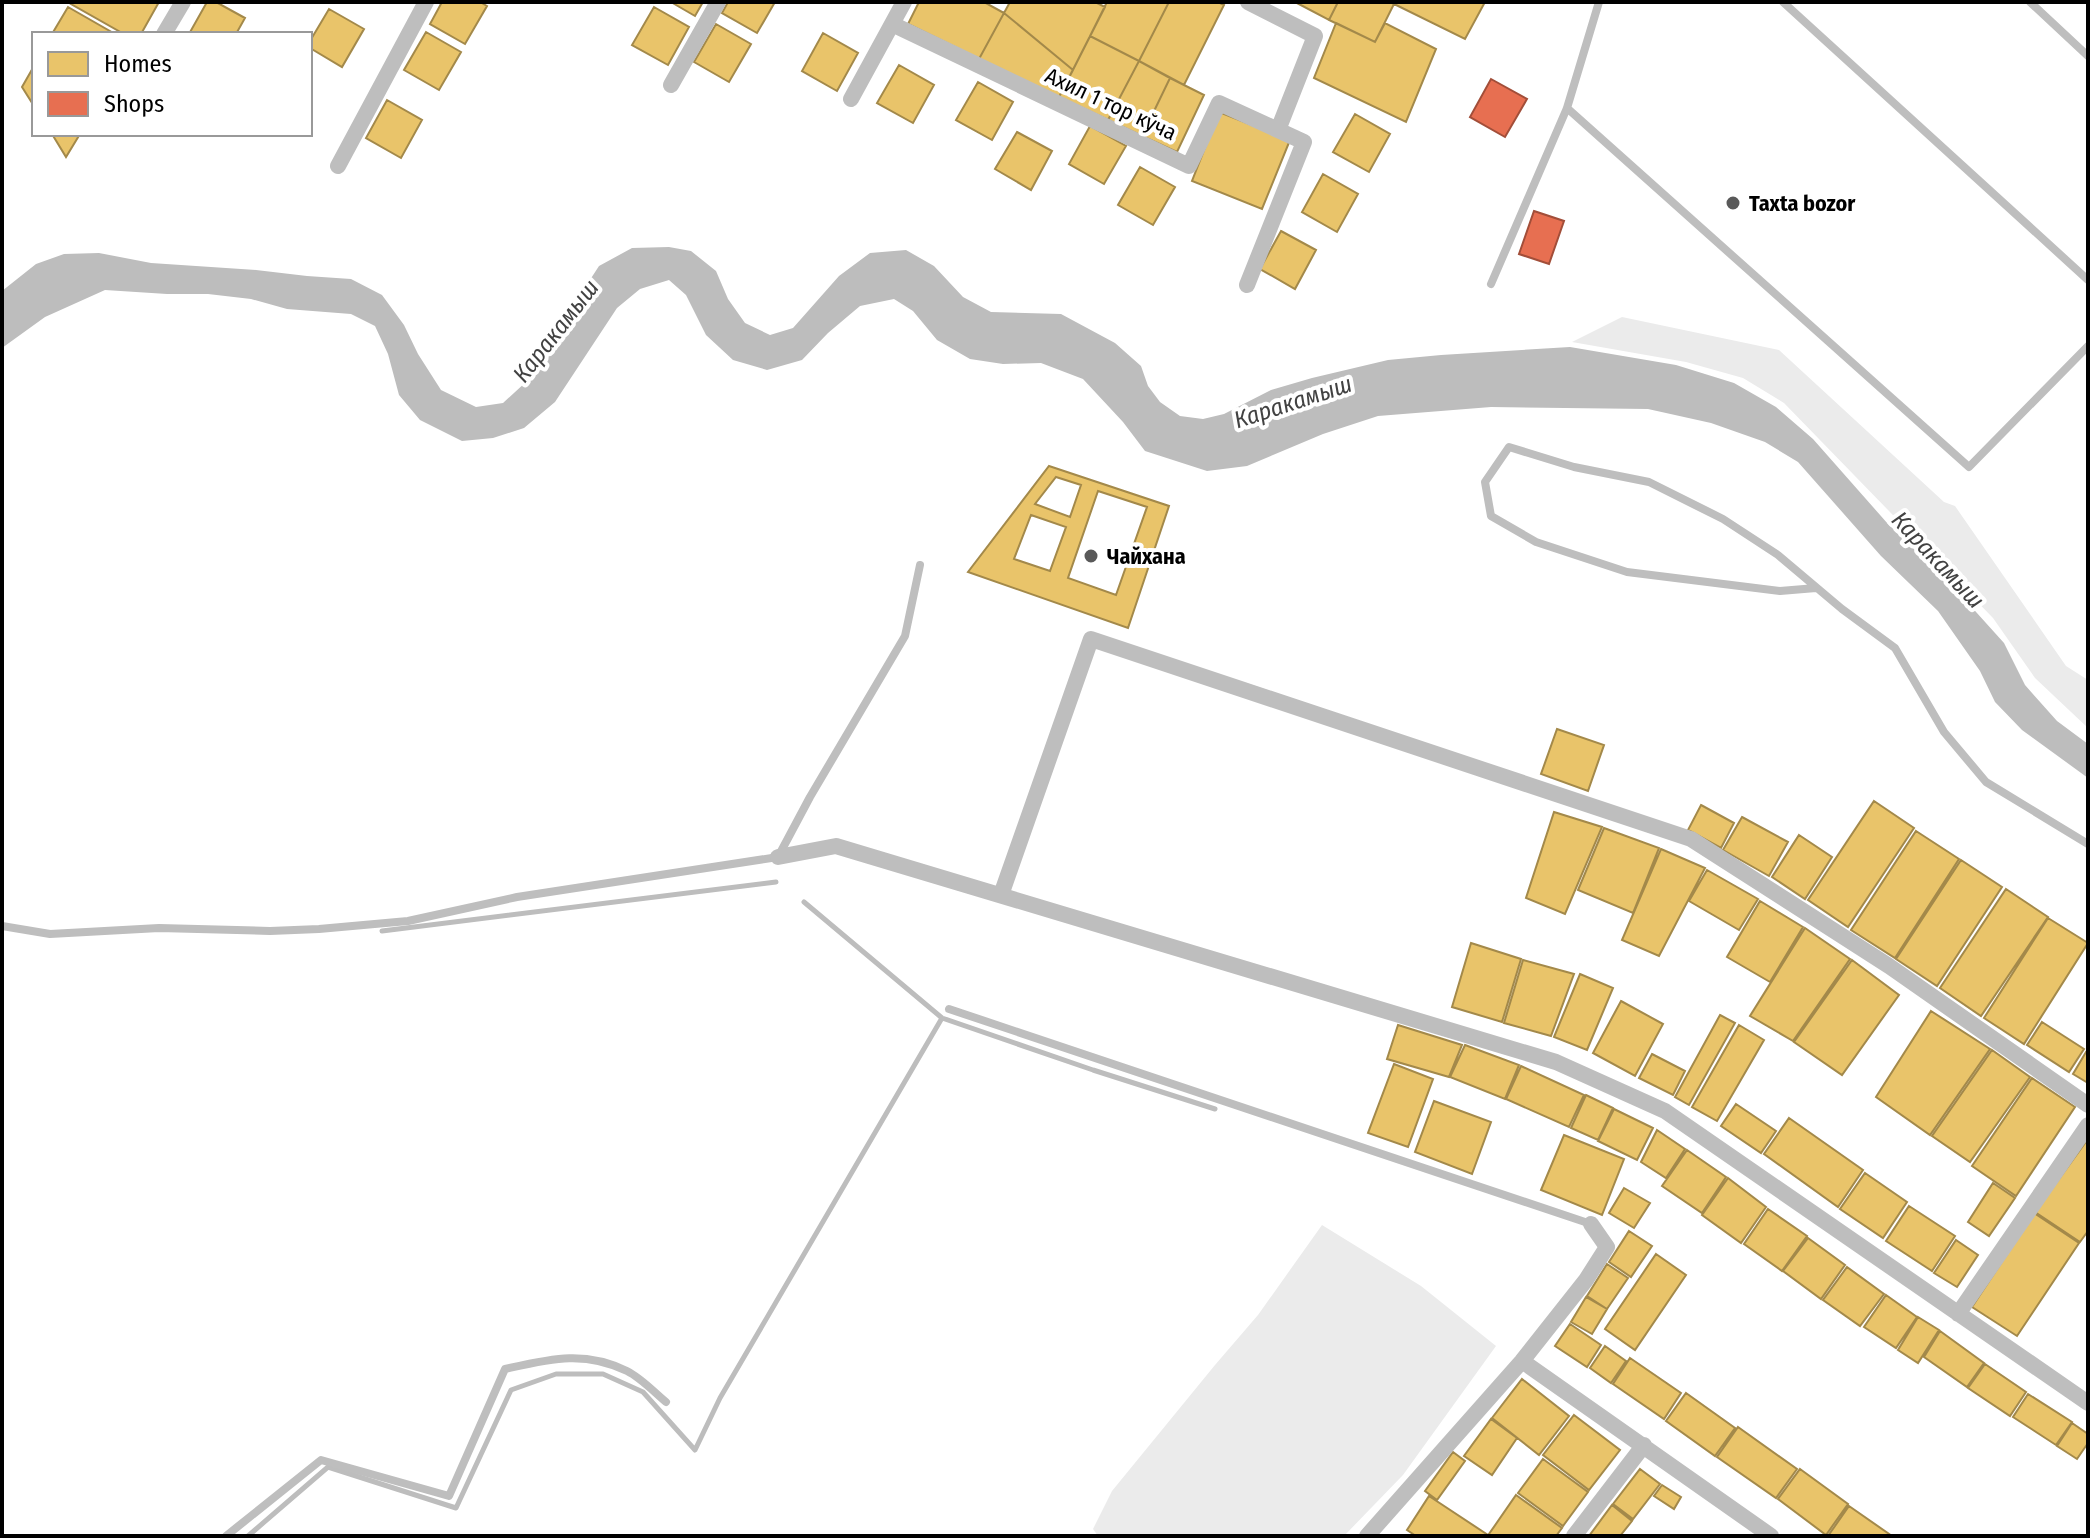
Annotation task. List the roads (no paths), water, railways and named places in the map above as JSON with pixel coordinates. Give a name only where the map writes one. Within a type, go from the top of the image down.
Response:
[{"type":"street","points":[[165,32],[183,2]]},
{"type":"street","points":[[338,166],[426,2]]},
{"type":"street","points":[[671,85],[718,2]]},
{"type":"street","points":[[851,99],[904,2]]},
{"type":"street","points":[[1248,2],[1315,36],[1278,130]]},
{"type":"street","name":"Ахил 1 тор кўча","points":[[892,24],[1189,166],[1219,103],[1304,142],[1247,285]]},
{"type":"street","points":[[1001,895],[1091,639],[1691,839],[1889,966],[2088,1105]]},
{"type":"street","points":[[778,857],[836,846],[1556,1062],[1665,1111],[2088,1403]]},
{"type":"street","points":[[1958,1314],[2088,1125]]},
{"type":"street","points":[[1367,1536],[1522,1361],[1586,1280],[1607,1247],[1591,1224]]},
{"type":"street","points":[[1522,1361],[1771,1536]]},
{"type":"street","points":[[1574,1536],[1644,1445]]},
{"type":"lane","points":[[1491,284],[1567,108],[1599,2]]},
{"type":"lane","points":[[1783,2],[2088,280]]},
{"type":"lane","points":[[2030,2],[2088,56]]},
{"type":"lane","points":[[1567,108],[1969,467],[2088,346]]},
{"type":"lane","points":[[1816,588],[1780,591],[1627,572],[1536,542],[1491,516],[1485,482],[1509,447],[1574,467],[1649,482],[1723,519],[1778,555],[1842,609],[1895,648],[1944,732],[1986,782],[2088,844]]},
{"type":"lane","points":[[2,926],[50,934],[159,928],[270,931],[408,921],[517,897],[778,857],[905,636],[920,565]]},
{"type":"lane","points":[[949,1009],[1591,1224]]},
{"type":"lane","points":[[226,1536],[321,1460],[449,1496],[505,1369],[583,1357],[628,1372],[666,1402]]},
{"type":"water","name":"Каракамыш","points":[[669,247],[691,251],[716,271],[728,299],[745,323],[770,335],[793,328],[839,276],[870,253],[906,250],[934,266],[963,297],[991,312],[1061,314],[1115,343],[1141,366],[1148,386],[1160,402],[1180,416],[1203,419],[1224,414],[1271,390],[1312,378],[1388,360],[1441,355],[1570,347],[1676,365],[1734,383],[1776,407],[1813,439],[1888,524],[1949,582],[2004,643],[2025,685],[2057,721],[2088,744],[2088,778],[2022,730],[1995,702],[1980,671],[1938,611],[1881,556],[1798,462],[1765,442],[1711,423],[1648,409],[1491,407],[1378,416],[1323,434],[1247,466],[1207,471],[1145,451],[1083,379],[1041,363],[1003,364],[970,359],[937,340],[913,311],[894,299],[860,306],[802,360],[767,370],[733,360],[706,335],[686,295],[669,280],[640,289],[617,308],[555,402],[524,428],[493,438],[462,441],[420,420],[399,395],[388,354],[375,326],[351,314],[287,309],[251,299],[208,294],[105,290],[45,317],[2,348],[2,291],[36,264],[64,254],[99,253],[151,263],[351,279],[382,295],[404,325],[441,390],[476,407],[503,403],[541,363],[558,329],[599,266],[632,248]]},
{"type":"waterway","points":[[382,931],[776,882]]},
{"type":"waterway","points":[[804,902],[942,1018],[1215,1109]]},
{"type":"waterway","points":[[248,1536],[328,1467],[456,1508],[511,1390],[556,1374],[603,1374],[643,1392],[695,1450],[720,1398],[942,1018]]},
{"type":"place","name":"Taxta bozor","points":[[1733,203]]},
{"type":"place","name":"Чайхана","points":[[1091,556]]}]
